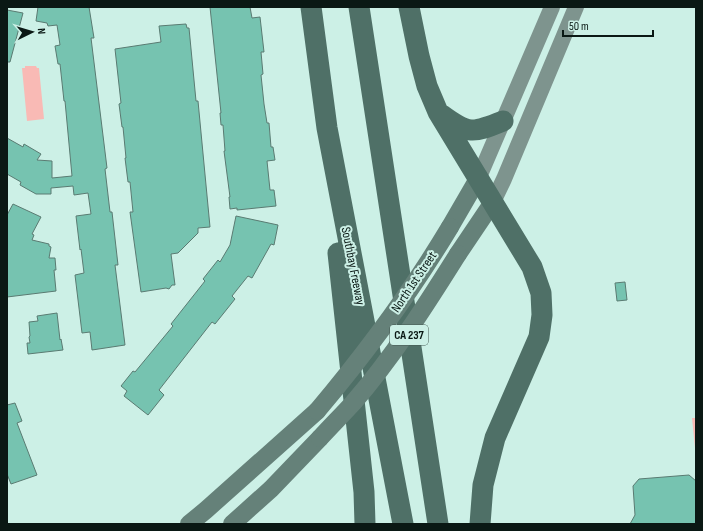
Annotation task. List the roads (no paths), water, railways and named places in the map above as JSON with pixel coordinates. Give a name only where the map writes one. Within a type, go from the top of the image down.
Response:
[{"type":"highway","name":"Southbay Freeway","points":[[311,7],[327,128],[403,524]]},
{"type":"highway","name":"CA 237","points":[[359,7],[438,524]]},
{"type":"highway","points":[[409,7],[427,86],[438,112],[479,177],[532,267],[541,293],[542,315],[540,337],[495,438],[483,485],[480,524]]},
{"type":"highway","points":[[438,112],[457,126],[473,131],[503,121]]},
{"type":"highway","points":[[327,128],[325,157],[340,273],[364,492],[365,524]]},
{"type":"main road","name":"North 1st Street","points":[[189,524],[317,411],[376,338],[407,294],[450,227],[479,177],[552,7]]},
{"type":"main road","name":"North 1st Street","points":[[232,524],[272,489],[354,402],[427,304],[493,202],[576,7]]}]
